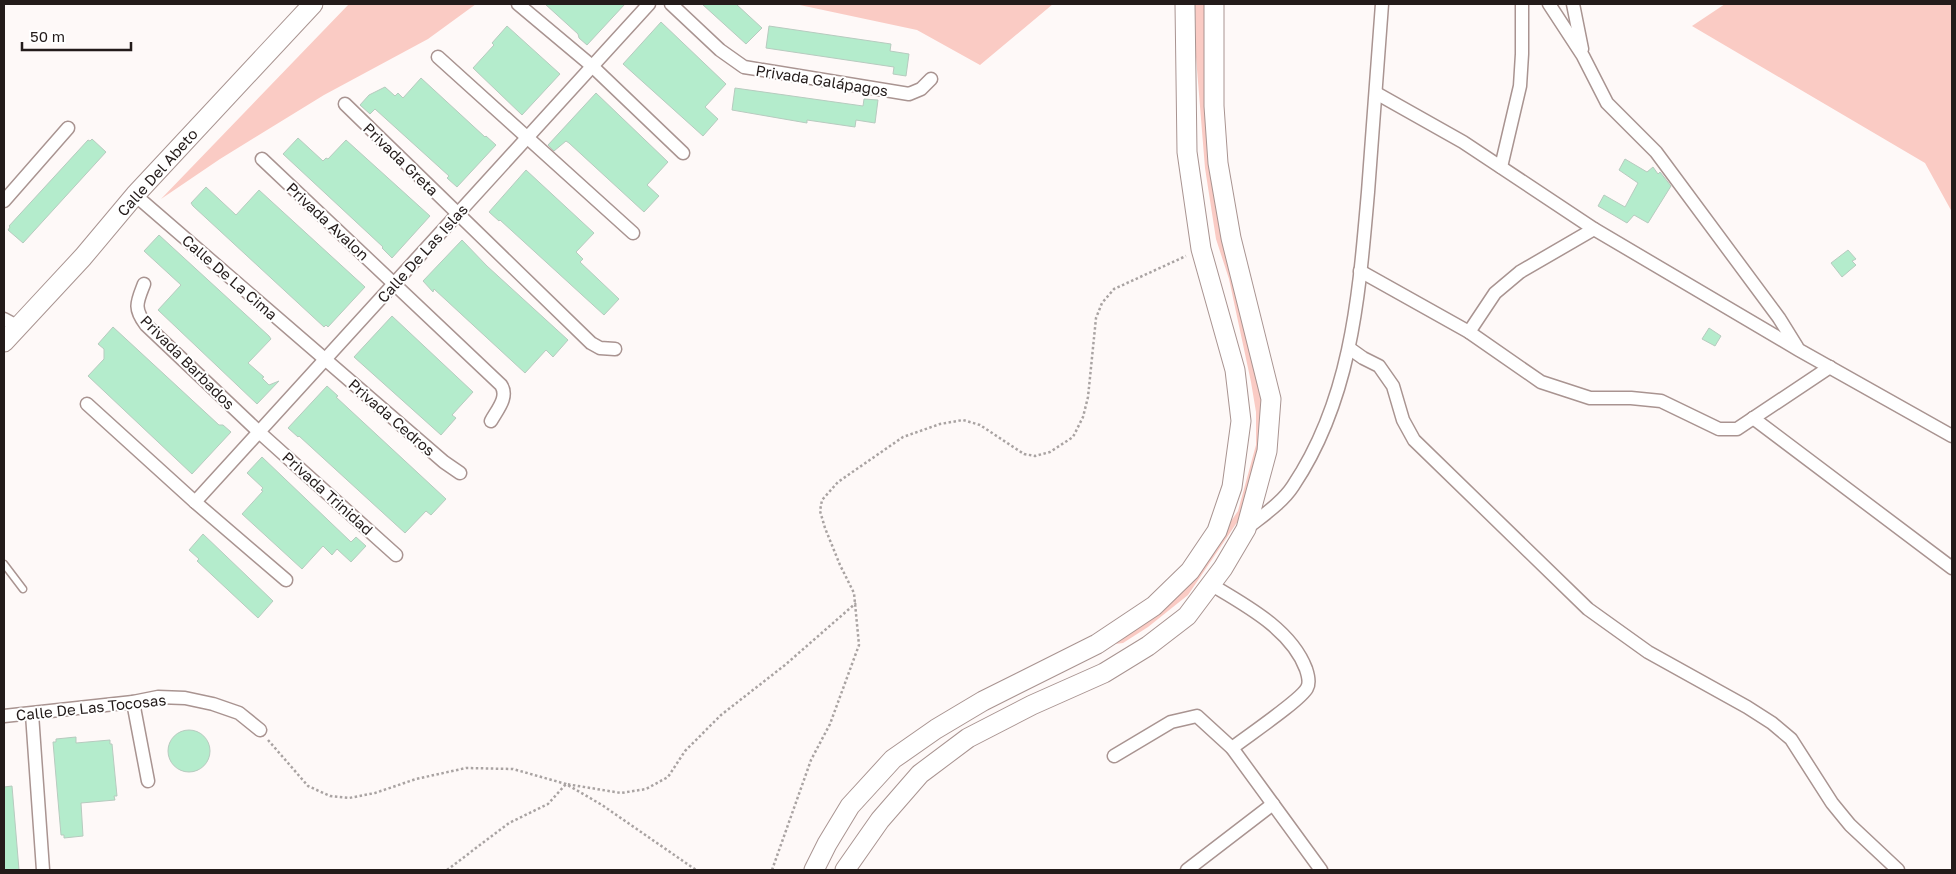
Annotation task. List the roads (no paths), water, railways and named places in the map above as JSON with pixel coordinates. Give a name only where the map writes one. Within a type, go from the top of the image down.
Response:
[{"type":"main road","name":"Calle Del Abeto","points":[[4,342],[10,323],[82,257],[135,195],[313,4]]},
{"type":"main road","points":[[814,870],[850,806],[893,759],[983,701],[1097,644],[1154,606],[1190,571],[1217,530],[1232,487],[1242,421],[1234,370],[1201,249],[1187,152],[1185,4]]},
{"type":"main road","points":[[845,870],[880,820],[920,774],[968,738],[1032,705],[1104,673],[1148,646],[1187,616],[1223,568],[1246,528],[1267,451],[1271,399],[1231,238],[1218,163],[1214,106],[1214,4]]},
{"type":"main road","points":[[1097,644],[1104,673]]},
{"type":"street","points":[[518,4],[592,66],[683,154]]},
{"type":"street","name":"Calle De Las Islas","points":[[195,502],[649,4]]},
{"type":"street","name":"Privada Galápagos","points":[[671,4],[720,50],[744,67],[909,94],[921,90],[931,79]]},
{"type":"street","points":[[1246,528],[1270,509],[1292,487],[1326,429],[1340,388],[1350,348],[1364,238],[1382,4]]},
{"type":"street","points":[[1501,166],[1520,86],[1522,4]]},
{"type":"street","points":[[1550,4],[1583,56],[1608,103],[1656,152],[1779,318],[1799,350]]},
{"type":"street","points":[[1573,4],[1583,56]]},
{"type":"street","points":[[438,57],[633,233]]},
{"type":"street","points":[[1376,93],[1463,142],[1594,229],[1799,350],[1952,436]]},
{"type":"street","name":"Privada Greta","points":[[345,104],[591,343],[600,348],[615,349]]},
{"type":"street","points":[[4,201],[68,128]]},
{"type":"street","name":"Privada Avalon","points":[[262,159],[501,385],[505,391],[504,396],[490,421]]},
{"type":"street","name":"Calle De La Cima","points":[[135,195],[325,359]]},
{"type":"street","points":[[1469,332],[1495,293],[1514,277],[1594,229]]},
{"type":"street","points":[[1360,271],[1469,332],[1541,382],[1590,398],[1630,398],[1661,401],[1719,429],[1737,429],[1830,367]]},
{"type":"street","name":"Privada Barbados","points":[[144,284],[137,304],[139,315],[146,325],[259,432]]},
{"type":"street","points":[[1350,348],[1363,358],[1379,366],[1393,386],[1405,424],[1414,440],[1581,602],[1648,652],[1772,723],[1792,740],[1832,803],[1850,824],[1898,870]]},
{"type":"street","name":"Privada Cedros","points":[[325,359],[444,462],[460,473]]},
{"type":"street","points":[[87,404],[195,502],[286,580]]},
{"type":"street","points":[[1753,418],[1952,568]]},
{"type":"street","name":"Privada Trinidad","points":[[259,432],[396,555]]},
{"type":"street","points":[[1210,584],[1278,629],[1301,658],[1308,679],[1307,688],[1297,700],[1232,748]]},
{"type":"street","name":"Calle De Las Tocosas","points":[[4,716],[133,702],[158,697],[185,698],[213,704],[239,713],[260,730]]},
{"type":"street","points":[[133,702],[148,781]]},
{"type":"street","points":[[32,714],[43,870]]},
{"type":"street","points":[[1114,756],[1171,722],[1197,716],[1232,748],[1321,870]]},
{"type":"street","points":[[1187,870],[1273,804]]},
{"type":"lane","points":[[4,564],[23,589]]}]
